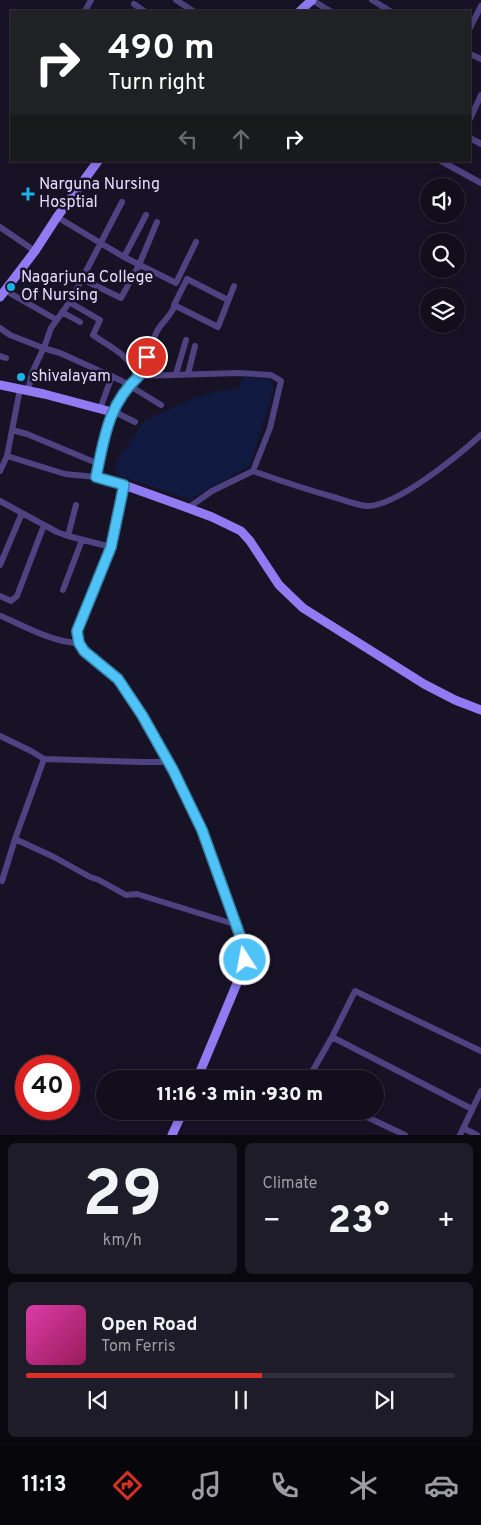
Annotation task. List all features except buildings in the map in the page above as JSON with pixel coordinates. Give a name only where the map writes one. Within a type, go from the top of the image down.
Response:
[{"type":"street","points":[[176,0],[191,10]]},
{"type":"street","points":[[301,10],[312,0],[328,10]]},
{"type":"street","points":[[372,0],[388,10]]},
{"type":"street","points":[[134,4],[143,10]]},
{"type":"street","points":[[471,26],[481,6]]},
{"type":"street","points":[[471,117],[481,95]]},
{"type":"street","points":[[471,98],[478,102]]},
{"type":"street","points":[[57,320],[3,294],[97,162]]},
{"type":"street","points":[[446,162],[481,183]]},
{"type":"street","points":[[0,471],[7,456],[12,430],[24,390],[51,328],[82,279],[122,202]]},
{"type":"street","points":[[124,257],[146,215]]},
{"type":"street","points":[[57,217],[124,257],[183,286]]},
{"type":"street","points":[[82,279],[121,298],[139,265],[157,222]]},
{"type":"street","points":[[0,227],[35,251]]},
{"type":"street","points":[[176,283],[196,242]]},
{"type":"street","points":[[96,477],[112,412],[137,373],[141,371],[157,331],[170,317],[187,279],[228,300]]},
{"type":"street","points":[[175,305],[218,327],[234,286]]},
{"type":"street","points":[[69,302],[100,320],[93,335],[119,352],[137,373],[246,373],[271,375],[281,381],[270,428],[253,471],[212,491],[188,508]]},
{"type":"street","points":[[62,312],[80,322]]},
{"type":"street","points":[[0,328],[10,335],[60,353],[130,384],[161,404]]},
{"type":"street","points":[[176,374],[186,340]]},
{"type":"street","points":[[188,374],[195,346]]},
{"type":"street","points":[[100,410],[112,376]]},
{"type":"street","points":[[0,386],[44,394],[112,412],[135,422]]},
{"type":"street","points":[[12,430],[27,434],[99,464]]},
{"type":"street","points":[[253,471],[308,490],[365,506],[376,506],[405,492],[439,469],[462,453],[481,434]]},
{"type":"street","points":[[7,456],[65,474],[96,477],[124,485],[212,516],[241,531],[250,540],[279,585],[303,608],[424,684],[455,700],[481,710]]},
{"type":"street","points":[[124,485],[111,547],[77,631],[79,643],[84,651],[118,679],[142,715],[167,760],[202,830],[243,944],[245,960],[240,976],[201,1070]]},
{"type":"street","points":[[1,503],[44,526],[68,536],[111,547]]},
{"type":"street","points":[[68,536],[76,506]]},
{"type":"street","points":[[0,565],[22,513]]},
{"type":"street","points":[[0,596],[11,601],[17,596],[44,526]]},
{"type":"street","points":[[62,590],[82,540]]},
{"type":"street","points":[[1,616],[53,638],[68,643],[79,643]]},
{"type":"street","points":[[0,736],[32,751],[44,759],[141,762],[161,762],[167,760]]},
{"type":"street","points":[[2,881],[44,759]]},
{"type":"street","points":[[15,839],[126,894],[136,894],[237,925]]},
{"type":"street","points":[[313,1070],[355,991],[481,1051]]},
{"type":"street","points":[[332,1037],[472,1109]]},
{"type":"street","points":[[477,1135],[462,1132],[481,1091]]},
{"type":"street","points":[[172,1135],[179,1120]]},
{"type":"street","points":[[373,1120],[405,1135]]},
{"type":"water","points":[[243,377],[270,379],[274,387],[250,466],[190,499],[115,474],[116,462],[144,421],[196,397],[226,390],[238,390]]},
{"type":"place","name":"Narguna Nursing Hosptial","points":[[28,194]]},
{"type":"place","name":"Nagarjuna College Of Nursing","points":[[11,287]]},
{"type":"place","name":"shivalayam","points":[[21,377]]},
{"type":"route","points":[[147,357],[138,374],[139,376],[129,385],[112,412],[102,447],[96,477],[124,485],[111,547],[77,631],[79,643],[84,651],[118,679],[142,715],[173,770],[202,830],[243,944],[245,960]]}]
